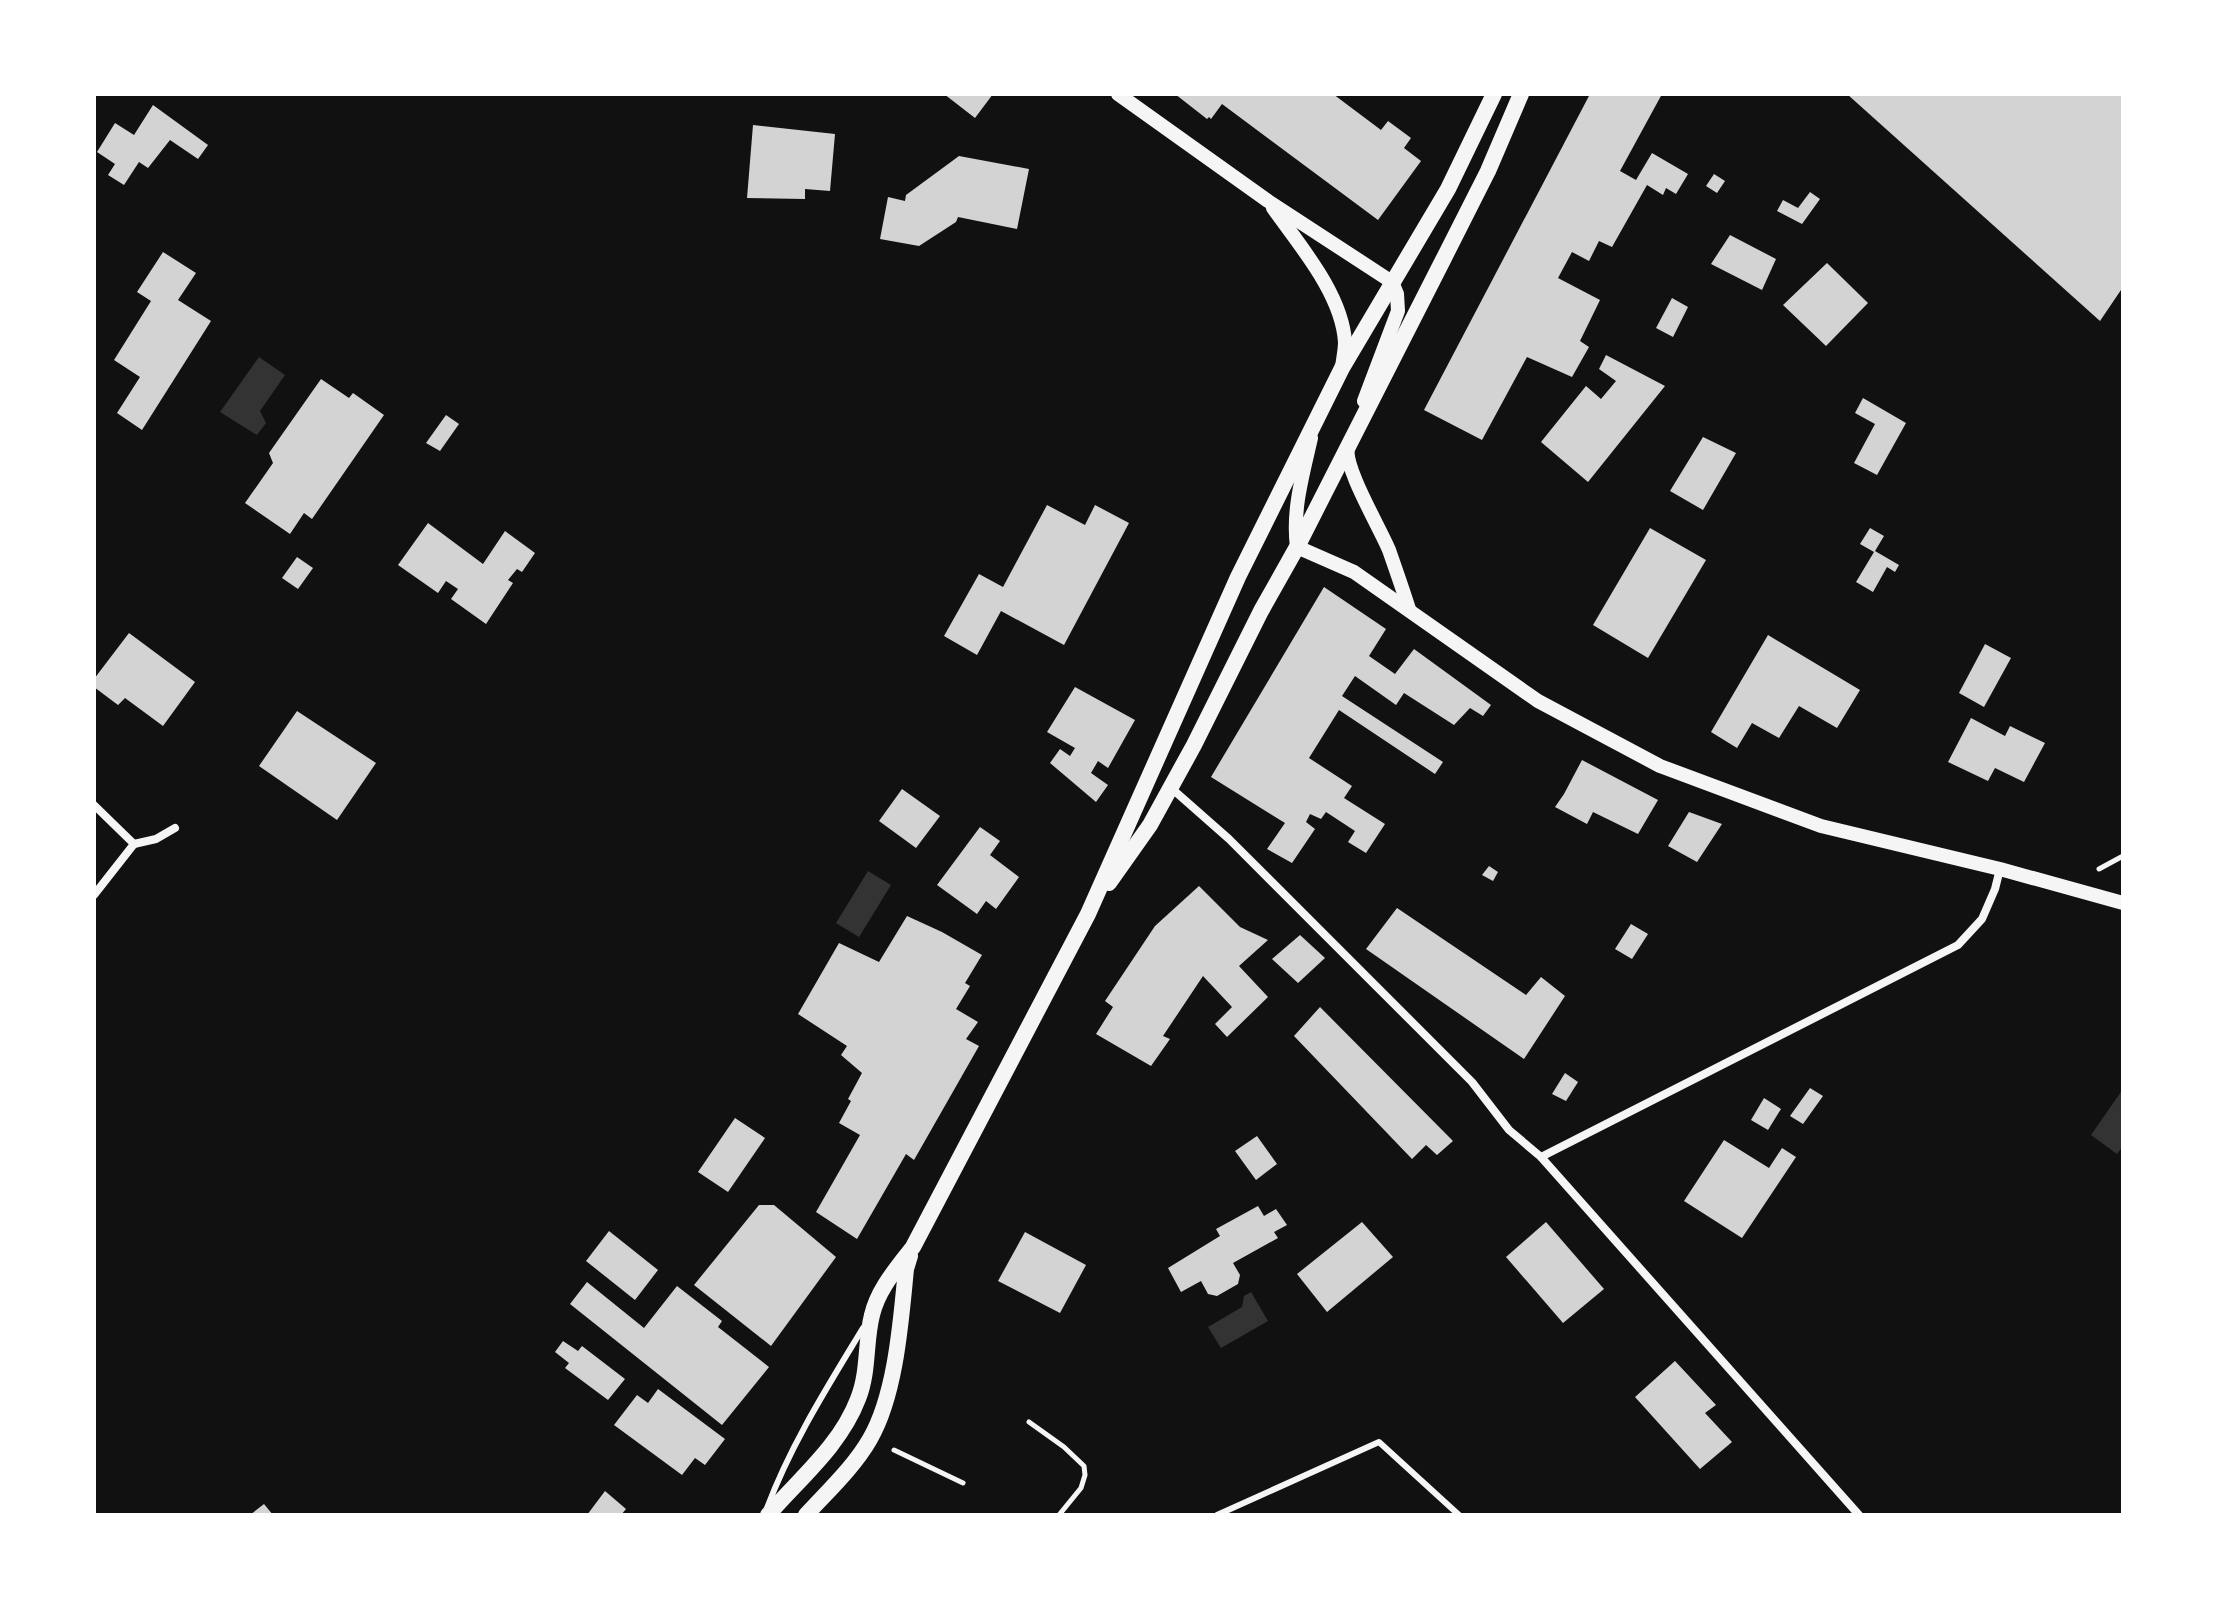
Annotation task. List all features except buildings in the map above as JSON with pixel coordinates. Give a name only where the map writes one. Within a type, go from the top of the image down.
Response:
[{"type":"main road","points":[[766,1515],[825,1454],[858,1399],[865,1375],[872,1315],[882,1289],[913,1247],[1088,914],[1238,577],[1342,368],[1448,189],[1494,94]]},
{"type":"main road","points":[[1088,914],[1150,825],[1194,745],[1488,171],[1521,94]]},
{"type":"main road","points":[[806,1515],[870,1438],[887,1400],[906,1269],[913,1247]]},
{"type":"street","points":[[1118,94],[1268,201],[1392,282],[1397,294],[1398,311],[1346,452],[1388,548],[1410,610]]},
{"type":"street","points":[[1268,201],[1313,264],[1337,306],[1345,342],[1342,368]]},
{"type":"street","points":[[1315,422],[1296,508],[1294,528],[1297,547],[1354,572],[1538,701],[1660,766],[1821,826],[2000,869],[2123,903]]},
{"type":"street","points":[[1170,787],[1229,839],[1472,1082],[1509,1130],[1541,1157],[1859,1515]]},
{"type":"street","points":[[94,805],[134,844]]},
{"type":"street","points":[[94,895],[134,844],[156,839],[175,828]]},
{"type":"street","points":[[1541,1157],[1958,945],[1982,919],[2000,869]]},
{"type":"lane","points":[[766,1515],[777,1482],[814,1408],[872,1315]]},
{"type":"lane","points":[[1217,1515],[1379,1442],[1459,1515]]},
{"type":"path","points":[[1029,1422],[1084,1466],[1081,1488],[1059,1515]]},
{"type":"path","points":[[885,1446],[963,1483]]},
{"type":"shaded area","points":[[259,357],[285,375],[260,411],[266,423],[257,435],[220,412]]},
{"type":"shaded area","points":[[868,871],[891,885],[859,937],[836,923]]},
{"type":"shaded area","points":[[2123,1089],[2123,1146],[2117,1154],[2091,1135]]},
{"type":"shaded area","points":[[1251,1292],[1268,1321],[1221,1348],[1208,1327],[1242,1307],[1244,1296]]}]
